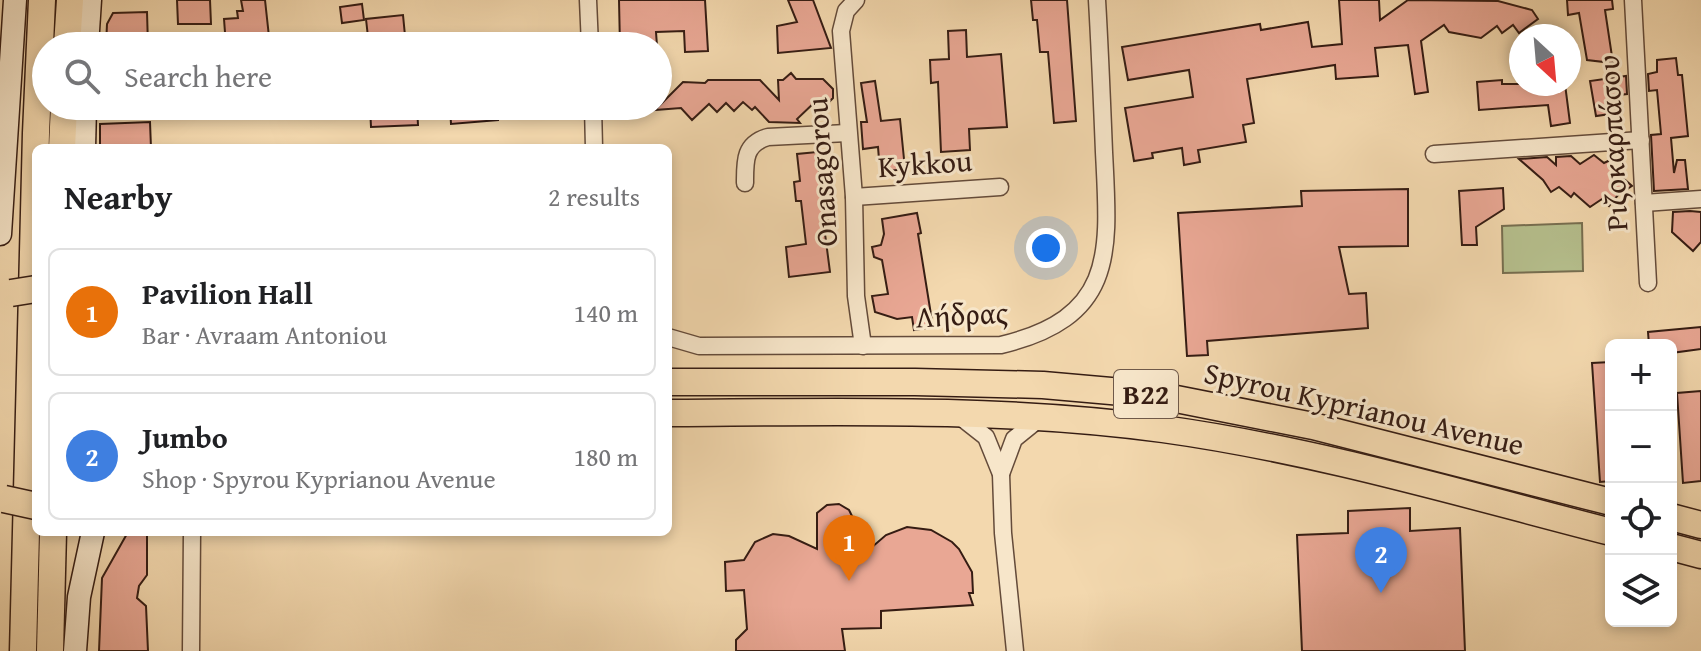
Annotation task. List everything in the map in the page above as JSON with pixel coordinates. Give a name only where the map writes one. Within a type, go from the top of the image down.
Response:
[{"type":"main road","points":[[0,234],[3,149],[15,0]]},
{"type":"main road","points":[[41,32],[42,0]]},
{"type":"main road","points":[[68,32],[70,0]]},
{"type":"main road","points":[[88,32],[90,0]]},
{"type":"main road","points":[[36,144],[37,120]]},
{"type":"main road","points":[[62,144],[63,120]]},
{"type":"main road","points":[[84,144],[85,120]]},
{"type":"main road","points":[[23,651],[32,292]]},
{"type":"main road","name":"Spyrou Kyprianou Avenue","points":[[672,382],[1043,385],[1156,395],[1313,426],[1605,500]]},
{"type":"main road","name":"Spyrou Kyprianou Avenue","points":[[672,413],[957,414],[1041,417],[1161,429],[1269,447],[1605,531]]},
{"type":"main road","points":[[2,498],[32,505]]},
{"type":"main road","points":[[1677,519],[1701,525]]},
{"type":"main road","points":[[50,651],[53,536]]},
{"type":"main road","points":[[75,651],[79,597],[92,536]]},
{"type":"main road","points":[[1677,549],[1701,555]]},
{"type":"street","points":[[588,0],[589,32]]},
{"type":"street","name":"Onasagorou","points":[[856,0],[846,11],[841,31],[854,197],[856,296],[863,346]]},
{"type":"street","name":"Λήδρας","points":[[672,338],[699,346],[1001,345],[1033,338],[1075,311],[1089,294],[1101,271],[1108,227],[1097,0]]},
{"type":"street","name":"Ριζοκαρπάσου","points":[[1633,0],[1648,283]]},
{"type":"street","points":[[593,120],[594,144]]},
{"type":"street","points":[[745,183],[745,157],[757,140],[847,133]]},
{"type":"street","points":[[1434,154],[1641,140]]},
{"type":"street","name":"Kykkou","points":[[854,197],[1000,187]]},
{"type":"street","points":[[1644,203],[1701,199]]},
{"type":"street","points":[[957,414],[986,437],[1001,474],[1003,533],[1015,651]]},
{"type":"street","points":[[1001,474],[1014,439],[1041,417]]},
{"type":"street","points":[[191,651],[192,536]]},
{"type":"green space","points":[[1582,223],[1583,271],[1503,273],[1502,226]]},
{"type":"building","points":[[177,0],[210,0],[211,24],[178,24]]},
{"type":"building","points":[[241,0],[265,0],[268,32],[225,32],[224,19],[238,18],[237,11],[243,11]]},
{"type":"building","points":[[619,0],[705,0],[708,51],[685,52],[684,31],[620,32]]},
{"type":"building","points":[[788,0],[813,0],[831,48],[778,53],[777,26],[797,22]]},
{"type":"building","points":[[1031,0],[1067,0],[1076,121],[1054,123],[1048,52],[1040,52],[1037,20],[1033,20]]},
{"type":"building","points":[[1339,0],[1379,0],[1380,20],[1408,0],[1498,1],[1532,10],[1538,19],[1531,24],[1509,24],[1502,33],[1497,26],[1481,38],[1449,32],[1444,25],[1421,41],[1428,92],[1415,94],[1408,45],[1375,48],[1378,76],[1336,79],[1335,65],[1247,79],[1254,123],[1243,125],[1246,142],[1198,150],[1200,162],[1184,165],[1182,148],[1152,153],[1153,158],[1134,161],[1125,108],[1193,97],[1189,70],[1128,80],[1122,47],[1260,24],[1261,30],[1308,22],[1312,47],[1342,44]]},
{"type":"building","points":[[1567,0],[1612,0],[1613,9],[1605,10],[1613,63],[1587,60],[1579,13],[1568,15]]},
{"type":"building","points":[[362,4],[364,20],[342,23],[340,7]]},
{"type":"building","points":[[147,12],[148,32],[107,32],[113,13]]},
{"type":"building","points":[[403,15],[405,32],[367,32],[366,19]]},
{"type":"building","points":[[966,30],[967,57],[1001,54],[1007,127],[969,129],[970,150],[941,152],[938,82],[931,83],[930,60],[949,59],[948,31]]},
{"type":"building","points":[[1676,58],[1678,75],[1682,75],[1688,136],[1671,138],[1674,173],[1677,160],[1685,160],[1688,189],[1654,191],[1651,135],[1661,134],[1657,90],[1649,91],[1648,74],[1657,72],[1657,60]]},
{"type":"building","points":[[791,73],[796,79],[823,79],[833,89],[833,98],[823,108],[816,101],[797,119],[800,123],[769,122],[755,107],[752,110],[743,102],[734,111],[726,103],[717,112],[709,104],[692,120],[681,108],[672,109],[672,93],[683,82],[760,80],[779,100],[778,80]]},
{"type":"building","points":[[1626,76],[1627,94],[1619,95],[1617,113],[1596,116],[1590,81]]},
{"type":"building","points":[[1502,80],[1502,84],[1509,84],[1509,96],[1567,96],[1570,123],[1551,126],[1548,105],[1479,110],[1477,82]]},
{"type":"building","points":[[875,81],[881,121],[900,119],[905,169],[880,172],[878,147],[863,149],[861,122],[867,122],[861,83]]},
{"type":"building","points":[[371,120],[418,120],[418,125],[371,127]]},
{"type":"building","points":[[451,120],[498,120],[451,124]]},
{"type":"building","points":[[150,122],[151,144],[100,144],[100,124]]},
{"type":"building","points":[[817,152],[828,225],[824,226],[830,272],[789,277],[786,247],[806,244],[801,201],[796,201],[794,182],[800,181],[797,154]]},
{"type":"building","points":[[1594,155],[1604,163],[1608,161],[1632,186],[1609,206],[1602,199],[1590,207],[1574,193],[1571,197],[1559,187],[1551,192],[1543,180],[1519,159],[1547,157],[1556,165],[1556,157],[1571,156],[1580,164]]},
{"type":"building","points":[[1503,188],[1504,209],[1476,227],[1477,245],[1462,245],[1459,191]]},
{"type":"building","points":[[1408,189],[1408,246],[1339,247],[1349,294],[1366,293],[1368,328],[1207,341],[1208,355],[1187,356],[1178,213],[1302,206],[1301,191]]},
{"type":"building","points":[[1673,212],[1701,212],[1701,242],[1693,251],[1672,232]]},
{"type":"building","points":[[917,213],[933,327],[914,330],[912,317],[897,319],[875,312],[872,296],[888,294],[882,260],[874,257],[872,247],[881,245],[884,234],[882,219]]},
{"type":"building","points":[[1701,327],[1701,349],[1677,352],[1677,339],[1649,339],[1648,332]]},
{"type":"building","points":[[1605,362],[1605,482],[1600,482],[1592,363]]},
{"type":"building","points":[[1701,391],[1701,481],[1683,483],[1677,393]]},
{"type":"building","points":[[839,504],[849,510],[854,520],[857,560],[886,535],[907,527],[931,530],[952,542],[972,572],[973,593],[969,593],[973,605],[881,611],[881,628],[842,629],[845,651],[736,651],[736,640],[747,629],[744,590],[726,591],[725,562],[744,560],[755,542],[773,534],[789,536],[817,549],[817,513],[827,505]]},
{"type":"building","points":[[1410,508],[1410,531],[1460,528],[1465,651],[1302,651],[1297,535],[1348,533],[1348,511]]},
{"type":"building","points":[[126,536],[147,536],[147,575],[139,586],[137,598],[146,606],[148,651],[99,651],[102,578]]},
{"type":"place","name":"Pavilion Hall","points":[[849,581]]},
{"type":"place","name":"Jumbo","points":[[1381,593]]}]
